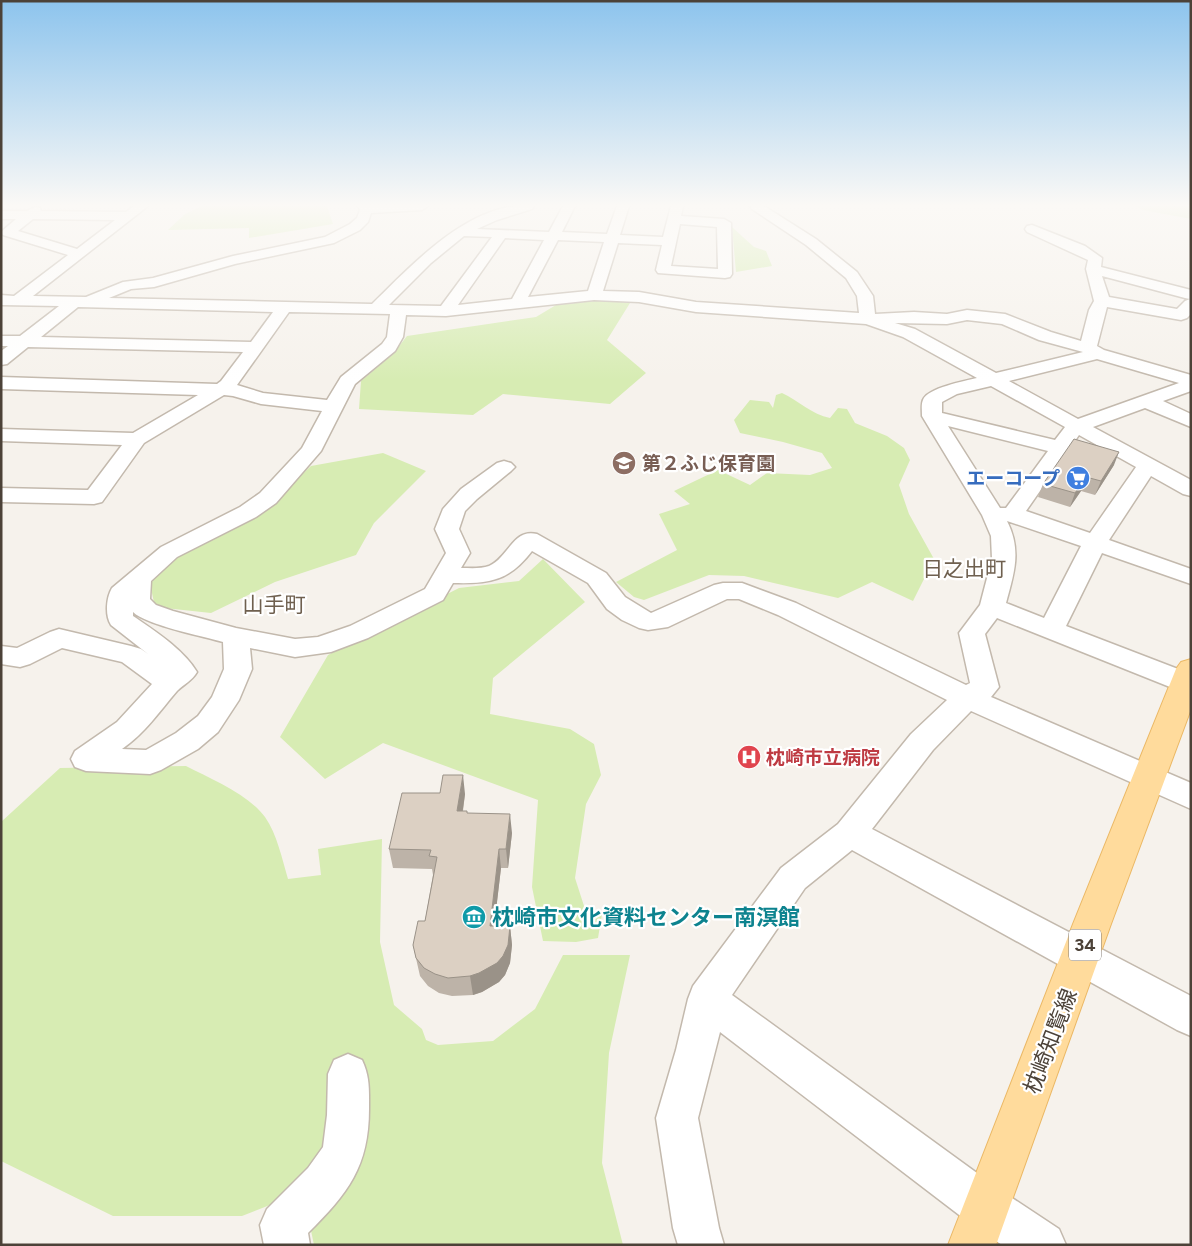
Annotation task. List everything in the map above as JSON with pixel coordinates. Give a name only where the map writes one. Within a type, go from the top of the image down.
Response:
[{"type":"main road","name":"枕崎知覧線","points":[[980,1226],[1188,675]]},
{"type":"street","points":[[9,300],[64,264]]},
{"type":"street","points":[[1,360],[80,302],[128,285],[154,282],[218,264]]},
{"type":"street","points":[[374,310],[420,264]]},
{"type":"street","points":[[446,311],[479,264]]},
{"type":"street","points":[[517,304],[538,264]]},
{"type":"street","points":[[594,295],[604,264]]},
{"type":"street","points":[[664,264],[663,270],[725,274],[725,264]]},
{"type":"street","points":[[839,264],[852,275],[865,296],[868,319]]},
{"type":"street","points":[[1093,351],[1098,310],[1102,301],[1094,264]]},
{"type":"street","points":[[1094,264],[1191,295]]},
{"type":"street","points":[[1095,264],[1191,280]]},
{"type":"street","points":[[9,300],[446,311],[594,295],[639,298],[696,307],[868,319],[914,316],[947,319],[967,315],[1005,319],[1045,336],[1191,381]]},
{"type":"street","points":[[1102,301],[1181,315],[1191,304]]},
{"type":"street","points":[[1,495],[94,497],[137,439],[224,389],[284,308]]},
{"type":"street","points":[[236,637],[238,669],[225,700],[208,724],[187,741],[150,762],[86,759],[128,730],[169,682],[183,672],[151,641],[120,619],[120,594],[169,552],[248,512],[268,498],[311,451],[347,381],[389,347],[395,337],[396,317],[400,311]]},
{"type":"street","points":[[868,319],[909,333],[1191,488]]},
{"type":"street","points":[[1,341],[256,347]]},
{"type":"street","points":[[701,1245],[696,1228],[677,1118],[696,1050],[707,999],[793,878],[850,833],[922,742],[967,698],[985,687],[972,633],[992,607],[999,583],[1004,559],[1003,515],[932,416],[932,400],[950,390],[1093,351]]},
{"type":"street","points":[[1,383],[224,389],[271,400],[334,407]]},
{"type":"street","points":[[1003,515],[1061,448],[1076,426],[1191,385]]},
{"type":"street","points":[[1146,401],[1191,421]]},
{"type":"street","points":[[932,416],[1061,448]]},
{"type":"street","points":[[1,435],[137,439]]},
{"type":"street","points":[[1051,630],[1095,543],[1148,466]]},
{"type":"street","points":[[139,579],[137,601],[147,611],[164,618],[236,637],[295,648],[321,646],[359,632],[434,594],[458,553],[447,529],[454,509],[469,494],[504,467]]},
{"type":"street","points":[[1003,515],[1095,543],[1191,577]]},
{"type":"street","points":[[445,575],[496,572],[514,558],[529,539],[598,578],[616,603],[631,614],[648,622],[659,621],[723,592],[742,591],[788,609],[967,698],[1191,796]]},
{"type":"street","points":[[992,607],[1051,630],[1188,675]]},
{"type":"street","points":[[1,655],[20,658],[59,638],[131,655],[169,682]]},
{"type":"street","points":[[850,833],[1191,1017]]},
{"type":"street","points":[[707,999],[980,1226],[1043,1245]]},
{"type":"street","points":[[285,1235],[328,1179],[343,1154],[348,1119],[348,1074]]},
{"type":"green space","points":[[735,264],[771,264],[772,266],[736,272]]},
{"type":"green space","points":[[604,300],[630,303],[607,340],[646,373],[610,404],[503,394],[473,415],[359,409],[361,381],[392,355],[407,336],[536,317],[556,305]]},
{"type":"green space","points":[[782,393],[811,411],[830,418],[838,408],[847,409],[855,423],[887,436],[904,448],[910,460],[899,485],[909,514],[934,559],[913,601],[872,582],[838,598],[744,576],[709,575],[644,600],[634,597],[616,582],[677,550],[659,514],[690,504],[674,491],[718,470],[750,485],[767,473],[810,475],[832,468],[822,453],[740,433],[734,420],[750,400],[769,402],[773,408],[776,395]]},
{"type":"green space","points":[[383,453],[426,471],[374,523],[356,555],[275,582],[211,613],[155,607],[150,584],[171,556],[269,505],[311,466]]},
{"type":"green space","points":[[543,559],[585,602],[493,678],[490,714],[570,729],[594,744],[601,775],[586,804],[575,878],[585,909],[602,914],[598,938],[576,942],[543,941],[532,887],[538,800],[383,743],[325,779],[280,737],[328,655],[459,588],[519,581]]},
{"type":"green space","points":[[186,766],[239,794],[258,809],[273,831],[288,879],[321,875],[318,849],[382,839],[380,942],[394,1005],[422,1029],[426,1040],[438,1045],[493,1041],[535,1009],[563,955],[630,955],[609,1053],[602,1163],[623,1245],[314,1245],[303,1192],[242,1216],[113,1216],[1,1161],[1,822],[60,768]]},
{"type":"building","name":"エーコープ","points":[[1074,439],[1119,452],[1101,481],[1086,477],[1075,493],[1043,484]]},
{"type":"building","points":[[443,775],[463,775],[457,811],[510,814],[506,849],[499,849],[490,926],[510,926],[508,945],[497,963],[479,973],[470,976],[448,978],[424,968],[416,958],[413,945],[418,921],[425,921],[437,857],[429,856],[431,850],[389,849],[402,793],[440,793]]},
{"type":"place","name":"第２ふじ保育園","points":[[624,463]]},
{"type":"place","name":"エーコープ","points":[[1078,478]]},
{"type":"place","name":"枕崎市立病院","points":[[749,757]]},
{"type":"place","name":"枕崎市文化資料センター南溟館","points":[[474,917]]},
{"type":"district","name":"日之出町","points":[[964,569]]},
{"type":"district","name":"山手町","points":[[274,605]]}]
